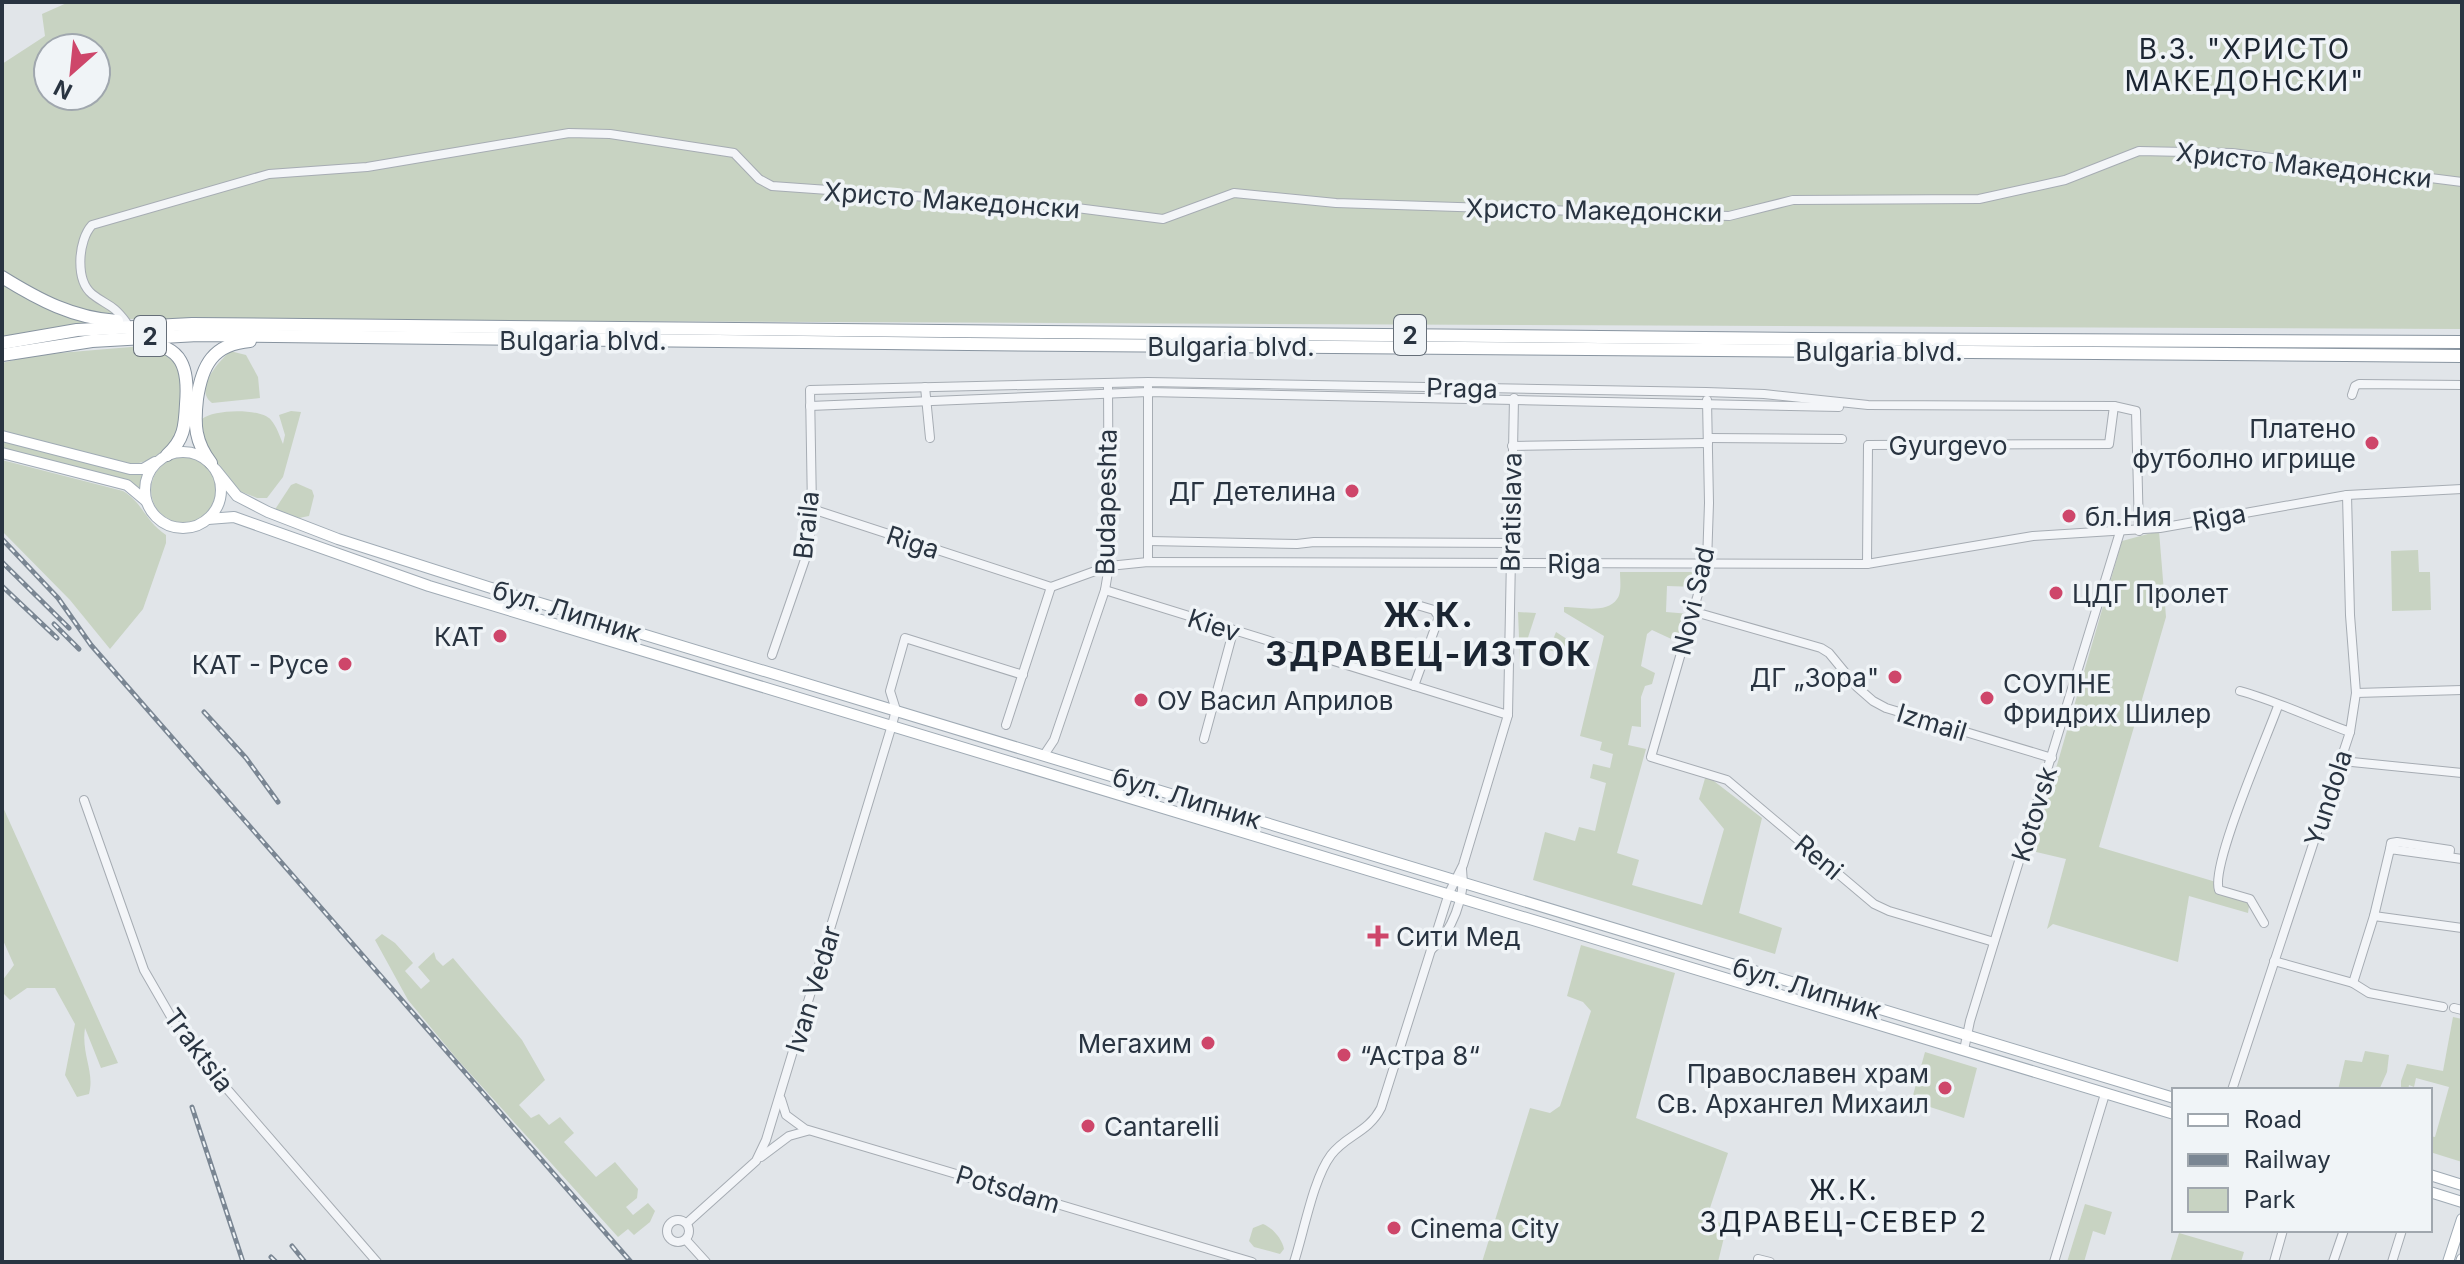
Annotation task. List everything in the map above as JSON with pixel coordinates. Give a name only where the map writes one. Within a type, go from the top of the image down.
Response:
[{"type":"highway","points":[[2,277],[35,297],[75,314],[126,322],[172,324]]},
{"type":"highway","name":"Bulgaria blvd.","points":[[2,343],[77,330],[172,324],[2462,342]]},
{"type":"highway","name":"Bulgaria blvd.","points":[[2,355],[92,341],[198,335],[2462,356]]},
{"type":"highway","points":[[214,467],[199,446],[194,424],[205,366],[216,354],[231,345],[300,337]]},
{"type":"highway","points":[[92,341],[156,344],[179,358],[188,381],[185,427],[180,442],[162,458]]},
{"type":"main road","points":[[2,436],[130,469],[143,469],[176,452],[195,453],[214,467],[222,491],[220,501],[208,519],[193,527],[176,528],[161,522],[147,502],[127,485],[2,453]]},
{"type":"main road","points":[[147,502],[145,485],[151,468],[162,458]]},
{"type":"main road","name":"бул. Липник","points":[[214,467],[237,496],[268,512],[338,539],[544,605],[2172,1097]]},
{"type":"main road","name":"бул. Липник","points":[[208,519],[234,517],[408,579],[2172,1113]]},
{"type":"main road","points":[[540,619],[544,605]]},
{"type":"main road","points":[[2432,1176],[2462,1185]]},
{"type":"main road","points":[[2432,1193],[2462,1202]]},
{"type":"main road","points":[[2448,1262],[2462,1219]]},
{"type":"street","name":"Христо Македонски","points":[[126,322],[112,305],[93,295],[85,284],[80,247],[92,225],[269,174],[367,167],[569,133],[610,134],[734,153],[759,179],[772,186],[1069,207],[1163,219],[1234,193],[1336,203],[1729,216],[1793,200],[1979,199],[2065,180],[2139,151],[2232,153],[2462,182]]},
{"type":"street","points":[[2352,395],[2359,384],[2462,385]]},
{"type":"street","points":[[925,387],[930,438]]},
{"type":"street","name":"Praga","points":[[810,390],[925,387],[1515,389],[1764,394],[1868,405],[2114,406]]},
{"type":"street","points":[[1148,562],[1148,387],[1514,400],[1839,407],[1868,405]]},
{"type":"street","points":[[810,406],[1108,388]]},
{"type":"street","name":"Budapeshta","points":[[1044,755],[1054,740],[1105,590],[1109,566],[1108,388]]},
{"type":"street","name":"Bratislava","points":[[1459,882],[1508,715],[1515,389]]},
{"type":"street","name":"Braila","points":[[772,655],[809,548],[812,509],[810,390]]},
{"type":"street","name":"Novi Sad","points":[[1651,757],[1707,563],[1706,392]]},
{"type":"street","points":[[2114,406],[2136,411],[2139,531]]},
{"type":"street","name":"Gyurgevo","points":[[1867,564],[1868,445],[2109,444],[2114,406]]},
{"type":"street","points":[[1512,446],[1842,439]]},
{"type":"street","name":"Riga","points":[[812,509],[1051,587],[1109,566],[1148,562],[1867,564],[2033,536],[2139,531],[2347,495],[2462,489]]},
{"type":"street","name":"Yundola","points":[[2233,1088],[2350,732],[2356,693],[2350,615],[2347,495]]},
{"type":"street","name":"Kotovsk","points":[[1964,1050],[1994,942],[2120,532]]},
{"type":"street","points":[[1149,541],[1510,543]]},
{"type":"street","points":[[1006,725],[1051,587]]},
{"type":"street","name":"Kiev","points":[[1105,590],[1508,715]]},
{"type":"street","points":[[1414,686],[1439,617],[1434,610],[1417,605]]},
{"type":"street","name":"Izmail","points":[[1695,612],[1821,648],[1829,653],[1857,687],[1886,708],[2052,758]]},
{"type":"street","points":[[1204,739],[1233,632]]},
{"type":"street","name":"Ivan Vedar","points":[[687,1223],[756,1161],[781,1096],[892,725],[896,710],[890,691],[905,638],[1023,675]]},
{"type":"street","points":[[2356,693],[2462,690]]},
{"type":"street","points":[[2240,691],[2267,698],[2278,706],[2350,732]]},
{"type":"street","points":[[2264,923],[2250,899],[2219,890],[2216,882],[2225,848],[2278,706]]},
{"type":"street","name":"Reni","points":[[1651,757],[1727,780],[1874,904],[1994,942]]},
{"type":"street","points":[[2342,761],[2462,773]]},
{"type":"street","name":"Traktsia","points":[[84,800],[144,970],[174,1022],[201,1059],[377,1262]]},
{"type":"street","points":[[2353,983],[2374,916],[2390,849],[2462,859]]},
{"type":"street","points":[[1294,1262],[1326,1163],[1338,1147],[1367,1127],[1381,1108],[1430,951],[1459,882]]},
{"type":"street","points":[[2374,916],[2462,928]]},
{"type":"street","points":[[2274,961],[2353,983],[2369,993],[2443,1007]]},
{"type":"street","points":[[2054,1262],[2105,1094]]},
{"type":"street","name":"Potsdam","points":[[781,1096],[786,1115],[795,1124],[812,1131],[1252,1262]]},
{"type":"street","points":[[756,1161],[789,1136],[812,1131]]},
{"type":"street","points":[[676,1220],[687,1223],[690,1230],[686,1240],[679,1243],[672,1241],[667,1231],[670,1224],[676,1220]]},
{"type":"street","points":[[2274,1262],[2282,1232]]},
{"type":"street","points":[[2333,1262],[2343,1232]]},
{"type":"street","points":[[2392,1262],[2401,1232]]},
{"type":"street","points":[[686,1240],[706,1262]]},
{"type":"street","points":[[1758,1259],[1770,1262]]},
{"type":"green space","points":[[69,2],[2462,2],[2462,329],[117,319],[65,307],[2,273],[2,64],[32,44],[32,112],[112,112],[112,32],[44,32],[42,14]]},
{"type":"green space","points":[[2,284],[56,313],[92,325],[2,338]]},
{"type":"green space","points":[[143,346],[160,351],[171,359],[179,370],[182,383],[175,443],[158,455],[141,463],[128,463],[2,432],[2,363],[35,355]]},
{"type":"green space","points":[[230,351],[246,355],[258,377],[260,398],[212,403],[207,397],[206,383]]},
{"type":"green space","points":[[301,412],[283,477],[267,498],[257,498],[239,491],[205,447],[202,419],[216,413],[258,413],[271,420],[283,444],[285,435],[279,415]]},
{"type":"green space","points":[[2,441],[143,474],[140,488],[2,450]]},
{"type":"green space","points":[[177,457],[191,457],[203,462],[212,471],[217,490],[215,503],[208,514],[191,523],[177,523],[165,518],[156,509],[151,497],[151,483],[156,471],[165,462]]},
{"type":"green space","points":[[2,460],[123,491],[166,535],[143,609],[110,649],[70,600],[2,531]]},
{"type":"green space","points":[[296,483],[312,490],[314,496],[309,516],[299,518],[274,511],[291,485]]},
{"type":"green space","points":[[2159,531],[2166,617],[2099,847],[2216,882],[2219,890],[2250,899],[2248,913],[2189,896],[2178,962],[2053,924],[2047,929],[2066,859],[2032,851],[2122,541]]},
{"type":"green space","points":[[2418,550],[2419,572],[2430,572],[2431,610],[2392,611],[2391,551]]},
{"type":"green space","points":[[1620,572],[1700,572],[1698,587],[1667,586],[1666,612],[1690,614],[1680,643],[1652,630],[1647,634],[1641,666],[1655,673],[1652,684],[1645,686],[1641,697],[1641,727],[1632,726],[1628,745],[1646,749],[1617,853],[1639,860],[1632,885],[1702,905],[1724,829],[1699,799],[1706,775],[1762,818],[1739,913],[1782,928],[1775,954],[1533,880],[1545,832],[1575,841],[1579,827],[1595,831],[1606,783],[1590,778],[1593,764],[1610,768],[1613,754],[1600,750],[1602,742],[1580,736],[1604,636],[1564,612],[1564,607],[1600,608],[1612,604],[1620,593]]},
{"type":"green space","points":[[1518,612],[1536,613],[1520,662]]},
{"type":"green space","points":[[1556,632],[1573,643],[1577,649],[1574,658],[1549,650]]},
{"type":"green space","points":[[2,805],[118,1063],[101,1068],[85,1028],[89,1094],[77,1097],[65,1075],[75,1024],[55,988],[27,988],[10,1000],[2,992],[2,981],[14,965],[2,938]]},
{"type":"green space","points":[[382,934],[413,963],[405,971],[421,989],[430,981],[418,967],[434,952],[443,966],[453,958],[522,1040],[545,1080],[519,1105],[531,1118],[539,1114],[549,1125],[560,1117],[574,1133],[564,1142],[596,1177],[615,1162],[638,1189],[637,1198],[626,1207],[633,1215],[648,1203],[655,1211],[650,1222],[634,1235],[628,1229],[618,1237],[457,1059],[408,1000],[375,940]]},
{"type":"green space","points":[[1581,945],[1675,973],[1636,1118],[1728,1153],[1709,1211],[1714,1221],[1727,1225],[1718,1262],[1482,1262],[1530,1108],[1550,1113],[1560,1106],[1591,1011],[1583,1002],[1567,996]]},
{"type":"green space","points":[[2453,1017],[2462,1019],[2462,1162],[2432,1153],[2432,1136],[2435,1137],[2449,1087],[2416,1078],[2414,1087],[2401,1088],[2407,1064],[2443,1071]]},
{"type":"green space","points":[[2365,1051],[2389,1055],[2387,1072],[2380,1088],[2338,1088],[2345,1060],[2362,1062]]},
{"type":"green space","points":[[1925,1052],[1977,1068],[1964,1118],[1930,1107],[1928,1111],[1910,1106]]},
{"type":"green space","points":[[2085,1204],[2112,1212],[2105,1235],[2093,1231],[2084,1262],[2067,1262]]},
{"type":"green space","points":[[1263,1224],[1274,1231],[1281,1241],[1284,1249],[1280,1254],[1254,1247],[1249,1241],[1253,1228]]},
{"type":"green space","points":[[2179,1233],[2244,1252],[2241,1262],[2170,1262]]},
{"type":"railway","points":[[2,539],[58,598],[91,645],[631,1262]]},
{"type":"railway","points":[[2,562],[69,628]]},
{"type":"railway","points":[[2,586],[57,638]]},
{"type":"railway","points":[[54,624],[79,649]]},
{"type":"railway","points":[[204,712],[246,758],[278,802]]},
{"type":"railway","points":[[192,1107],[243,1262]]},
{"type":"railway","points":[[292,1246],[305,1262]]},
{"type":"railway","points":[[271,1257],[276,1262]]},
{"type":"place","name":"Платено футболно игрище","points":[[2372,443]]},
{"type":"place","name":"ДГ Детелина","points":[[1352,491]]},
{"type":"place","name":"бл.Ния","points":[[2069,516]]},
{"type":"place","name":"ЦДГ Пролет","points":[[2056,593]]},
{"type":"place","name":"КАТ","points":[[500,636]]},
{"type":"place","name":"КАТ - Русе","points":[[345,664]]},
{"type":"place","name":"ДГ „Зора\"","points":[[1895,677]]},
{"type":"place","name":"СОУПНЕ Фридрих Шилер","points":[[1987,698]]},
{"type":"place","name":"ОУ Васил Априлов","points":[[1141,700]]},
{"type":"place","name":"Сити Мед","points":[[1378,936]]},
{"type":"place","name":"Мегахим","points":[[1208,1043]]},
{"type":"place","name":"“Астра 8“","points":[[1344,1055]]},
{"type":"place","name":"Православен храм Св. Архангел Михаил","points":[[1945,1088]]},
{"type":"place","name":"Cantarelli","points":[[1088,1126]]},
{"type":"place","name":"Cinema City","points":[[1394,1228]]},
{"type":"district","name":"В.З. \"ХРИСТО МАКЕДОНСКИ\"","points":[[2245,65]]},
{"type":"district","name":"Ж.К. ЗДРАВЕЦ-ИЗТОК","points":[[1429,634]]},
{"type":"district","name":"Ж.К. ЗДРАВЕЦ-СЕВЕР 2","points":[[1844,1206]]}]
